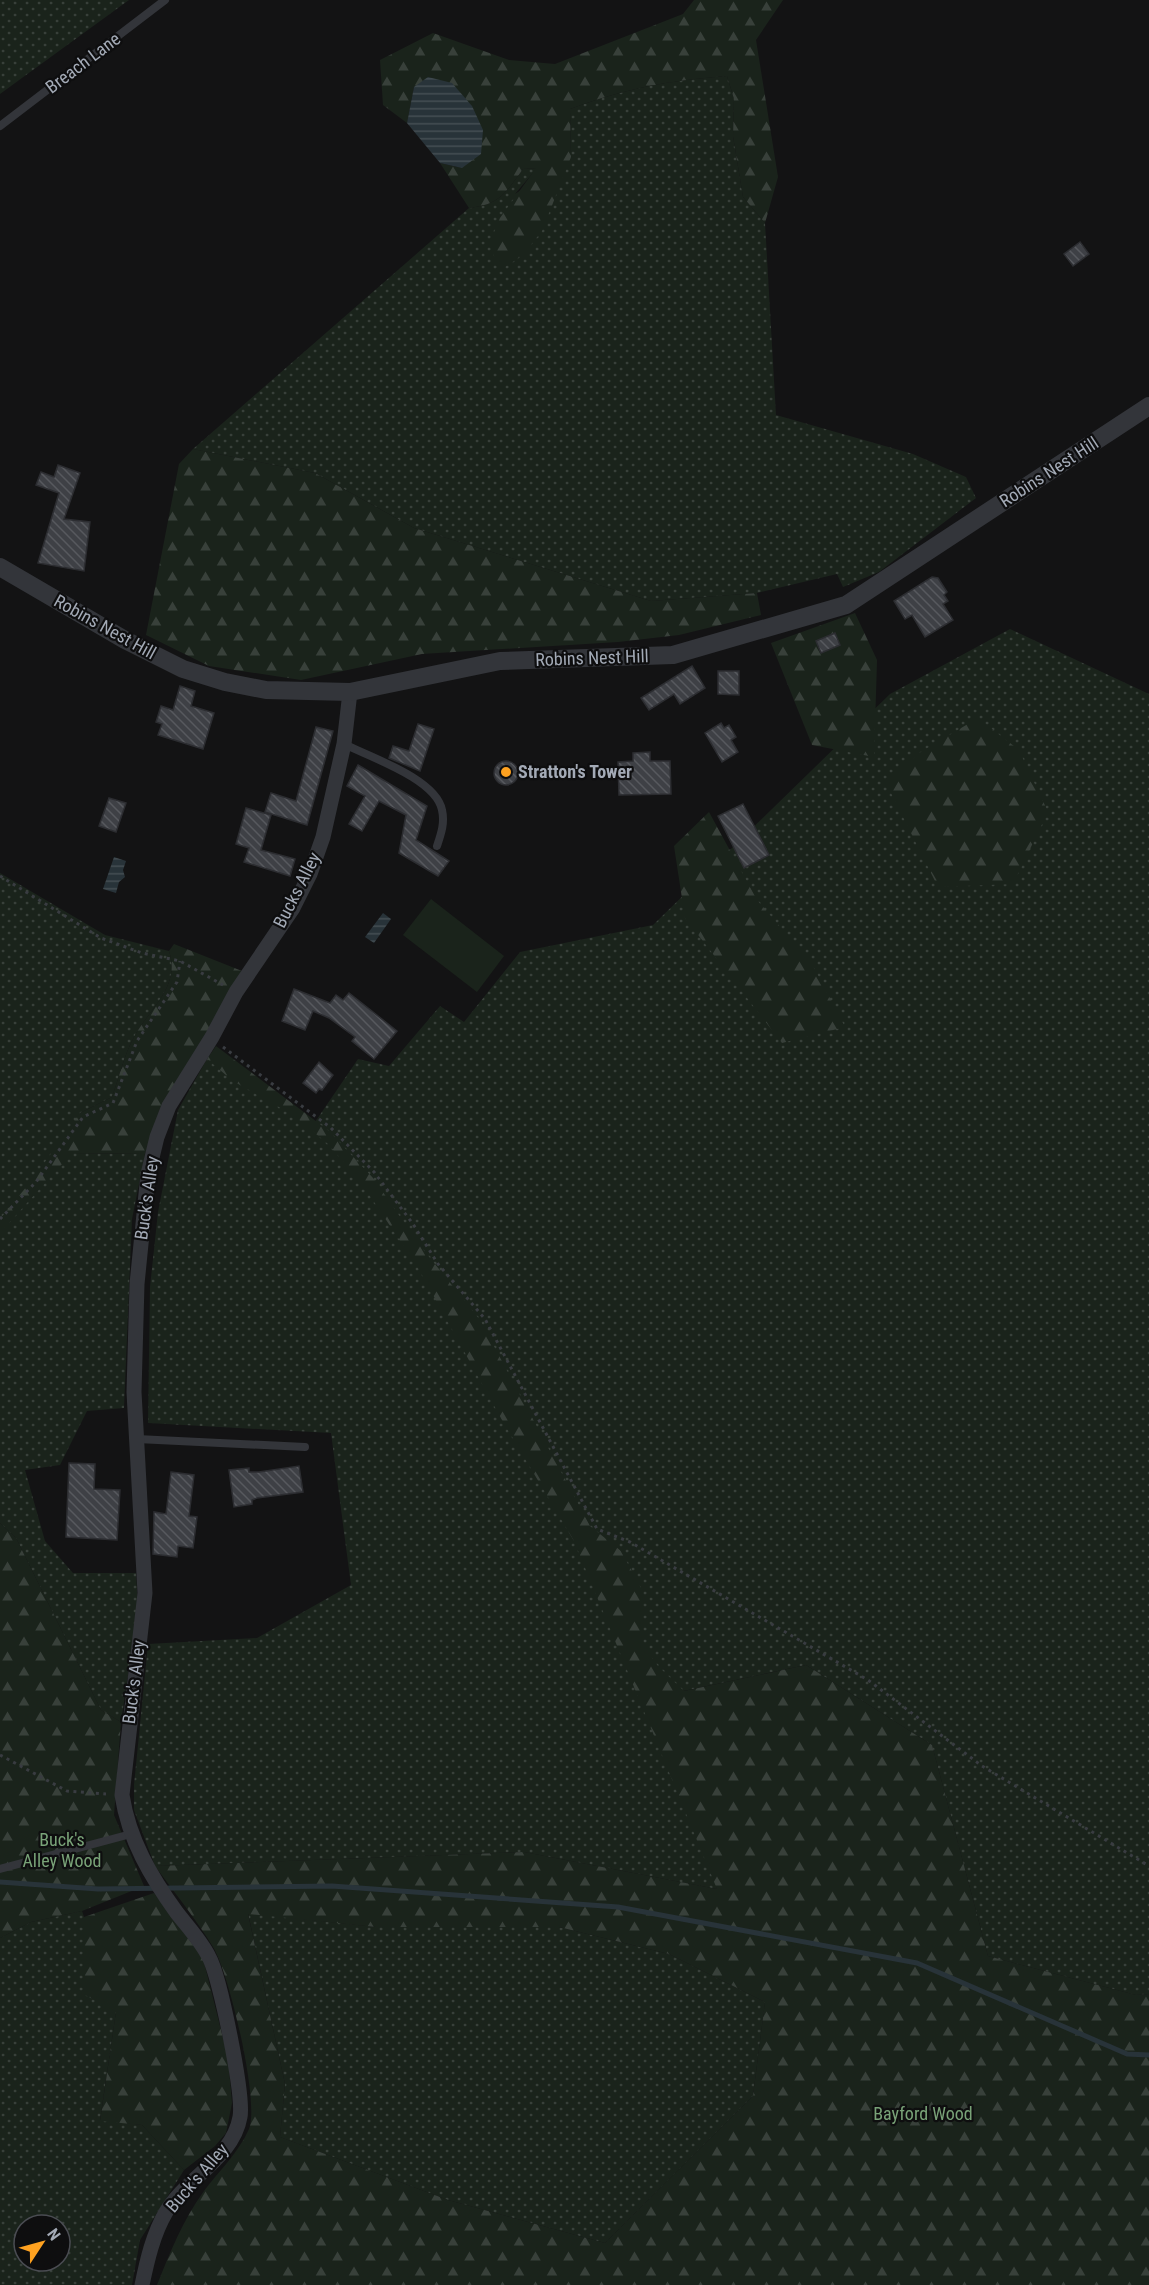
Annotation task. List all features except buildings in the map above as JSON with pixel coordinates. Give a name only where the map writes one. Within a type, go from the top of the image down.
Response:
[{"type":"street","name":"Robins Nest Hill","points":[[0,567],[125,640],[183,669],[225,682],[266,690],[350,692],[500,661],[673,655],[846,605],[1149,406]]},
{"type":"street","name":"Bucks Alley","points":[[212,1037],[236,992],[293,908],[310,874],[323,837],[344,744],[350,692]]},
{"type":"street","name":"Buck's Alley","points":[[142,2285],[156,2234],[166,2211],[228,2145],[237,2130],[241,2114],[240,2083],[210,1958],[158,1887],[131,1834],[126,1821],[122,1796],[145,1593],[134,1392],[137,1284],[147,1174],[157,1137],[169,1106],[212,1037]]},
{"type":"lane","name":"Breach Lane","points":[[0,126],[165,0]]},
{"type":"lane","points":[[344,744],[419,780],[433,791],[442,807],[443,825],[437,846]]},
{"type":"lane","points":[[137,1439],[305,1447]]},
{"type":"lane","points":[[0,1869],[131,1834]]},
{"type":"path","points":[[0,876],[101,938],[142,953],[180,961],[236,992]]},
{"type":"path","points":[[0,1219],[36,1182],[83,1117],[114,1103],[137,1041],[177,982],[180,961]]},
{"type":"path","points":[[212,1037],[331,1128],[374,1172],[413,1224],[438,1264],[485,1319],[597,1529],[630,1542],[868,1680],[982,1766],[1149,1866]]},
{"type":"path","points":[[0,1755],[67,1791],[122,1796]]},
{"type":"green space","points":[[0,0],[129,0],[0,94]]},
{"type":"green space","points":[[694,0],[783,0],[756,40],[778,177],[765,223],[743,197],[733,136],[734,99],[727,76],[666,83],[610,96],[570,109],[571,157],[542,231],[522,256],[500,270],[489,244],[500,218],[536,168],[523,169],[507,191],[495,200],[469,208],[440,163],[462,168],[414,87],[407,123],[383,105],[380,60],[433,33],[509,60],[555,64],[683,14]]},
{"type":"green space","points":[[727,76],[734,99],[733,136],[743,197],[765,223],[776,415],[913,454],[966,477],[976,498],[879,572],[843,587],[837,574],[757,593],[651,601],[414,528],[315,473],[193,449],[469,208],[488,204],[501,196],[523,169],[537,168],[515,194],[571,157],[570,109],[647,86]]},
{"type":"green space","points":[[193,449],[315,473],[414,528],[651,601],[757,593],[761,615],[679,635],[618,642],[422,654],[301,680],[209,666],[146,635],[179,464]]},
{"type":"green space","points":[[855,613],[877,660],[874,757],[812,745],[771,643]]},
{"type":"green space","points":[[1010,629],[1149,694],[1149,1994],[1136,1995],[988,1956],[932,1745],[806,1665],[669,1694],[717,1889],[524,1852],[155,1866],[134,1810],[134,1785],[148,1644],[257,1638],[351,1585],[331,1433],[148,1423],[150,1287],[158,1212],[178,1110],[207,1059],[313,1125],[358,1059],[389,1066],[440,1006],[464,1022],[520,952],[653,925],[890,694]]},
{"type":"green space","points":[[978,718],[1019,750],[1048,812],[1013,884],[938,887],[886,783],[919,753]]},
{"type":"green space","points":[[709,812],[757,900],[812,964],[845,1027],[782,1043],[685,918],[674,846]]},
{"type":"green space","points":[[0,873],[105,935],[169,951],[172,964],[171,975],[162,996],[130,1044],[112,1097],[80,1113],[72,1153],[145,1154],[132,1219],[124,1408],[87,1411],[60,1465],[25,1470],[45,1541],[73,1573],[136,1573],[138,1607],[121,1722],[101,1710],[16,1538],[0,1523]]},
{"type":"green space","points":[[431,899],[504,956],[477,992],[403,935]]},
{"type":"green space","points":[[174,944],[242,971],[211,1028],[164,1102],[145,1154],[72,1153],[0,1233],[0,1219],[32,1180],[80,1113],[112,1097],[130,1044],[167,986],[172,964],[169,951]]},
{"type":"green space","name":"Bayford Wood","points":[[216,1046],[329,1131],[373,1178],[422,1248],[480,1320],[590,1526],[621,1551],[642,1590],[641,1643],[658,1666],[684,1691],[806,1665],[932,1745],[988,1956],[1136,1995],[1149,1994],[1149,2285],[157,2285],[183,2225],[204,2191],[240,2146],[249,2129],[251,2115],[247,2067],[220,1961],[199,1926],[155,1866],[524,1852],[717,1889],[574,1541],[502,1420],[417,1266],[360,1181],[328,1144],[293,1115],[233,1081],[207,1059]],"holes":[[[248,1914],[376,1927],[559,1927],[669,1954],[765,2002],[753,2096],[605,2243],[448,2200],[280,2137],[285,2084]]]},
{"type":"green space","name":"Buck's Alley Wood","points":[[0,1523],[16,1538],[101,1710],[121,1722],[114,1815],[144,1886],[82,1911],[31,1922],[0,1938]]},
{"type":"green space","points":[[154,1893],[203,1958],[228,2058],[232,2103],[226,2133],[215,2146],[184,2170],[142,2125],[100,2121],[116,2012],[85,1995],[84,1917]]},
{"type":"green space","points":[[82,1911],[116,2012],[100,2120],[142,2125],[184,2170],[140,2240],[132,2285],[0,2285],[0,1938],[31,1922]]},
{"type":"green space","points":[[248,1913],[376,1927],[559,1927],[669,1954],[765,2002],[753,2096],[605,2243],[448,2200],[280,2137],[285,2084]]},
{"type":"shaded area","points":[[428,77],[452,83],[472,106],[483,130],[481,154],[462,168],[440,163],[407,123],[414,87]]},
{"type":"shaded area","points":[[114,857],[126,861],[123,870],[125,877],[119,882],[116,893],[103,889]]},
{"type":"shaded area","points":[[383,913],[391,919],[374,943],[365,937]]},
{"type":"waterway","points":[[0,1882],[98,1889],[332,1886],[618,1907],[917,1963],[1127,2054],[1149,2055]]},
{"type":"place","name":"Stratton's Tower","points":[[506,772]]}]
